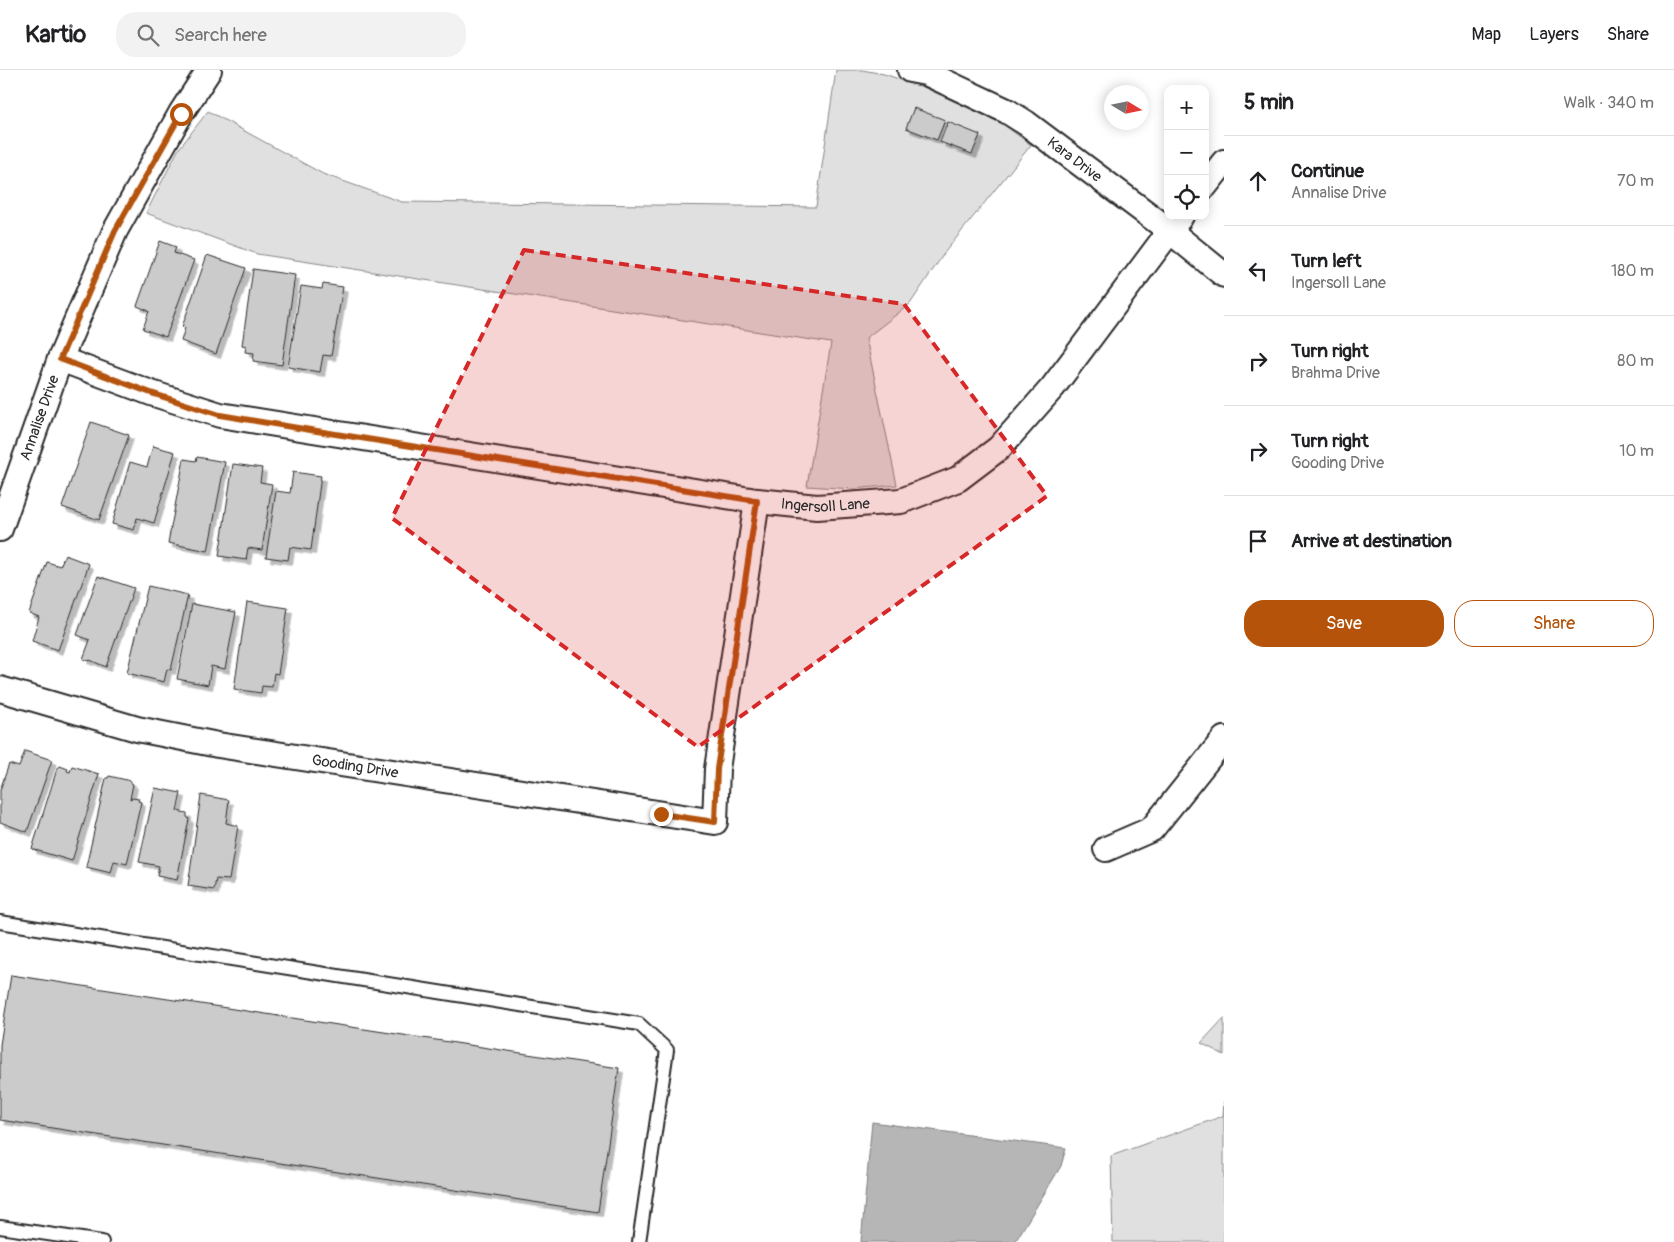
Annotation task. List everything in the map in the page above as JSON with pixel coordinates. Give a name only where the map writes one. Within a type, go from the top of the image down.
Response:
[{"type":"street","name":"Annalise Drive","points":[[0,529],[60,359],[115,231],[181,114],[209,70]]},
{"type":"street","name":"Kara Drive","points":[[910,70],[926,73],[1007,111],[1026,123],[1176,224],[1224,276]]},
{"type":"street","points":[[1209,181],[1224,162]]},
{"type":"street","name":"Ingersoll Lane","points":[[60,359],[151,393],[220,415],[757,501],[817,507],[901,501],[958,478],[1000,448],[1053,387],[1176,224]]},
{"type":"street","name":"Gooding Drive","points":[[0,689],[137,730],[218,745],[715,822],[717,769],[757,501]]},
{"type":"street","points":[[1106,848],[1152,829],[1224,739]]},
{"type":"lane","points":[[0,922],[640,1024],[667,1050],[638,1242]]},
{"type":"lane","points":[[0,1226],[102,1242]]},
{"type":"highlighted area","points":[[524,250],[904,304],[1047,496],[698,747],[392,518]]},
{"type":"shaded area","points":[[836,70],[862,70],[884,74],[923,87],[988,113],[1031,145],[945,252],[910,304],[866,338],[897,485],[852,489],[807,486],[831,343],[257,254],[146,213],[178,150],[208,111],[323,174],[402,202],[816,207]]},
{"type":"shaded area","points":[[1224,1018],[1224,1055],[1201,1043]]},
{"type":"shaded area","points":[[1224,1101],[1224,1242],[1113,1242],[1111,1156],[1223,1116]]},
{"type":"shaded area","points":[[872,1122],[1066,1148],[1061,1166],[1015,1242],[861,1242]]},
{"type":"building","points":[[914,108],[945,120],[937,140],[906,128]]},
{"type":"building","points":[[948,122],[980,135],[972,154],[940,142]]},
{"type":"building","points":[[160,241],[176,247],[174,253],[194,260],[166,337],[143,329],[149,311],[137,306]]},
{"type":"building","points":[[207,255],[246,268],[216,354],[181,341],[185,328],[182,327]]},
{"type":"building","points":[[253,269],[295,275],[282,365],[253,361],[254,353],[245,352],[246,346],[242,345]]},
{"type":"building","points":[[323,284],[343,287],[331,356],[323,355],[320,372],[288,367],[301,286],[322,289]]},
{"type":"building","points":[[91,422],[129,435],[99,520],[62,507]]},
{"type":"building","points":[[153,446],[175,452],[154,523],[137,518],[134,530],[112,524],[130,462],[147,467]]},
{"type":"building","points":[[197,457],[225,462],[208,551],[168,543],[184,459],[196,461]]},
{"type":"building","points":[[233,464],[262,468],[260,482],[272,484],[262,550],[248,548],[246,560],[219,556]]},
{"type":"building","points":[[293,472],[321,476],[311,550],[290,547],[288,560],[266,557],[276,491],[290,493]]},
{"type":"building","points":[[65,555],[89,564],[58,650],[32,641],[39,617],[29,613],[47,562],[60,566]]},
{"type":"building","points":[[98,576],[134,588],[106,667],[83,659],[90,640],[77,635]]},
{"type":"building","points":[[148,586],[188,595],[171,670],[167,669],[164,682],[127,673]]},
{"type":"building","points":[[247,602],[288,608],[278,674],[274,673],[272,687],[262,686],[261,693],[234,689]]},
{"type":"building","points":[[192,604],[236,612],[225,669],[211,666],[208,685],[177,679]]},
{"type":"building","points":[[25,751],[52,760],[27,832],[0,822],[0,790],[9,764],[19,767]]},
{"type":"building","points":[[60,766],[68,769],[67,771],[70,772],[72,766],[99,774],[72,861],[32,849],[57,769]]},
{"type":"building","points":[[109,776],[131,781],[133,784],[130,799],[139,799],[138,801],[141,802],[127,864],[114,861],[111,873],[86,867],[106,778]]},
{"type":"building","points":[[155,788],[181,793],[177,811],[187,813],[189,819],[177,880],[157,876],[159,866],[139,862]]},
{"type":"building","points":[[201,795],[229,800],[226,823],[238,826],[229,880],[216,879],[214,890],[188,886]]},
{"type":"building","points":[[11,975],[619,1068],[598,1212],[0,1120],[0,1045]]},
{"type":"route","points":[[181,114],[115,231],[60,359],[151,393],[220,415],[757,501],[717,769],[715,822],[661,814]]}]
